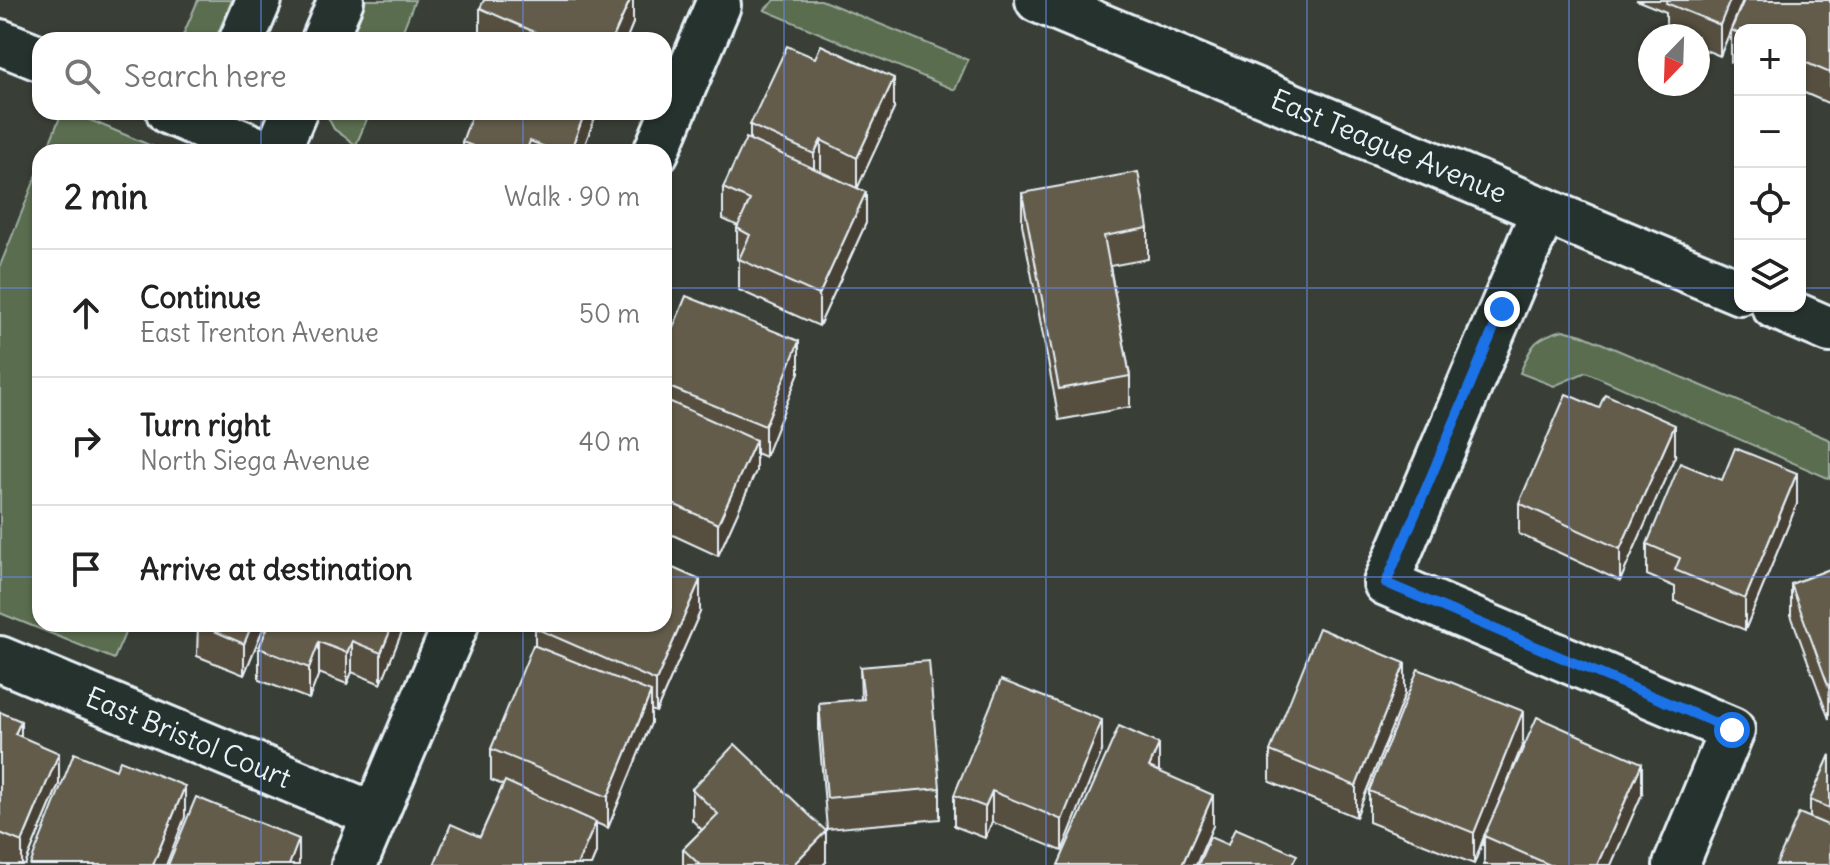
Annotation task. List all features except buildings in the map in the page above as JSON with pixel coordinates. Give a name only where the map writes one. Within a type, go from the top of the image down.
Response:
[{"type":"street","points":[[245,32],[259,0]]},
{"type":"street","points":[[327,32],[341,0]]},
{"type":"street","name":"East Teague Avenue","points":[[1038,0],[1734,289]]},
{"type":"street","points":[[672,114],[718,5]]},
{"type":"street","points":[[0,42],[32,55]]},
{"type":"street","points":[[201,120],[248,144]]},
{"type":"street","points":[[280,144],[291,120]]},
{"type":"street","points":[[659,144],[669,120]]},
{"type":"street","points":[[1544,210],[1386,583],[1732,730],[1676,865]]},
{"type":"street","points":[[1788,312],[1830,330]]},
{"type":"street","points":[[354,865],[453,632]]},
{"type":"street","name":"East Bristol Court","points":[[0,659],[375,815]]},
{"type":"green space","points":[[198,0],[232,0],[218,32],[184,32]]},
{"type":"green space","points":[[366,0],[415,0],[402,32],[353,32]]},
{"type":"green space","points":[[775,0],[821,0],[968,60],[955,90],[764,10]]},
{"type":"green space","points":[[59,120],[90,120],[147,144],[49,144]]},
{"type":"green space","points":[[329,120],[367,120],[356,144],[334,129]]},
{"type":"green space","points":[[32,187],[32,626],[0,613],[0,266]]},
{"type":"green space","points":[[1563,330],[1582,335],[1830,440],[1830,479],[1586,372],[1554,386],[1520,373],[1539,340]]},
{"type":"green space","points":[[47,632],[126,632],[114,659]]},
{"type":"route","points":[[1502,309],[1386,583],[1732,730]]}]
